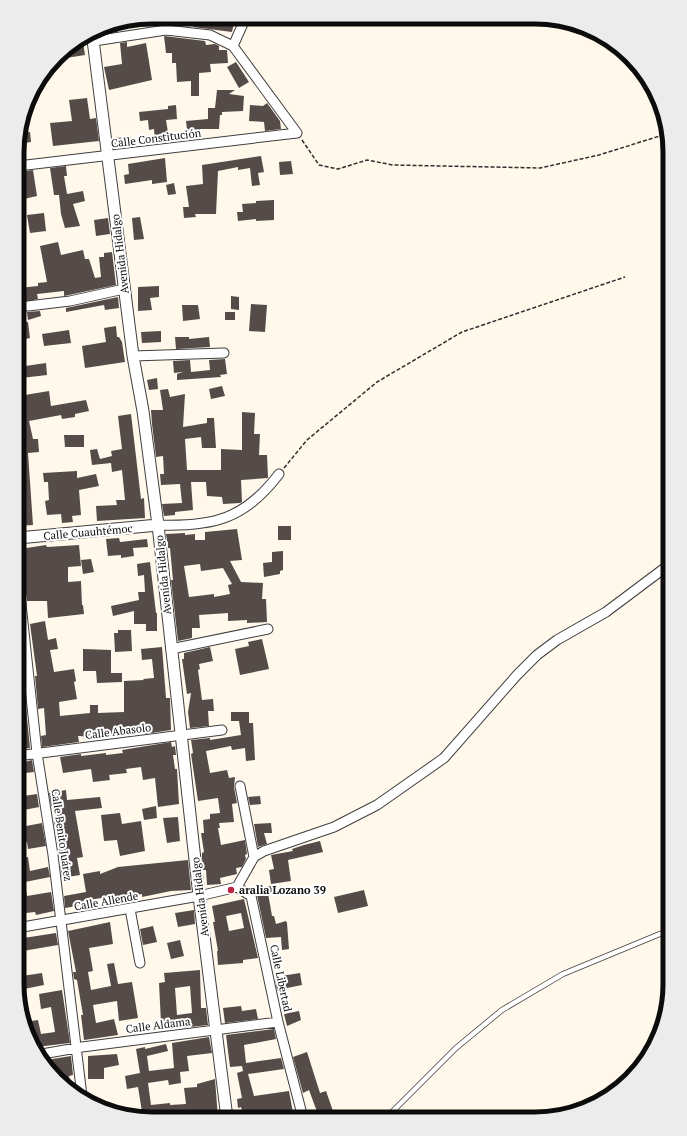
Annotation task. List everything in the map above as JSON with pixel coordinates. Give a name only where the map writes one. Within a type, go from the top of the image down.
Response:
[{"type":"street","points":[[233,46],[243,24]]},
{"type":"street","points":[[99,36],[166,30],[210,35],[233,46],[297,133]]},
{"type":"street","name":"Avenida Hidalgo","points":[[93,38],[124,289],[133,356],[143,411],[158,525],[199,896],[226,1112]]},
{"type":"street","name":"Calle Constitución","points":[[24,165],[297,133]]},
{"type":"street","points":[[28,306],[70,301],[124,289]]},
{"type":"street","points":[[133,356],[224,353]]},
{"type":"street","points":[[158,525],[187,526],[226,518],[242,510],[253,501],[269,487],[279,474]]},
{"type":"street","name":"Calle Cuauhtémoc","points":[[24,537],[158,525]]},
{"type":"street","points":[[199,896],[237,887],[254,857],[264,851],[334,827],[377,805],[444,758],[517,675],[537,655],[557,640],[606,612],[663,569]]},
{"type":"street","name":"Calle Benito Juárez","points":[[24,629],[38,753],[53,855],[81,1091]]},
{"type":"street","points":[[171,649],[268,629]]},
{"type":"street","name":"Calle Abasolo","points":[[24,755],[222,730]]},
{"type":"street","points":[[240,786],[254,857]]},
{"type":"street","name":"Calle Libertad","points":[[237,887],[252,896],[278,1022],[301,1112]]},
{"type":"street","name":"Calle Allende","points":[[24,927],[199,896]]},
{"type":"street","points":[[130,909],[140,963]]},
{"type":"street","name":"Calle Aldama","points":[[45,1054],[76,1048],[278,1022]]},
{"type":"lane","points":[[392,1112],[456,1048],[502,1010],[563,974],[663,933]]},
{"type":"path","points":[[297,133],[319,165],[338,169],[368,160],[393,165],[540,168],[599,155],[662,135]]},
{"type":"path","points":[[279,474],[308,440],[377,382],[462,332],[625,278]]},
{"type":"building","points":[[193,24],[234,24],[232,32],[193,27]]},
{"type":"building","points":[[119,28],[119,31],[104,34]]},
{"type":"building","points":[[164,36],[205,41],[206,45],[215,44],[219,46],[219,50],[227,50],[228,63],[210,64],[211,72],[199,73],[199,96],[191,96],[191,81],[177,82],[176,63],[172,63],[172,53],[166,53]]},
{"type":"building","points":[[127,42],[127,47],[146,43],[152,80],[109,90],[104,67],[122,64],[120,43]]},
{"type":"building","points":[[83,44],[85,55],[66,58]]},
{"type":"building","points":[[236,62],[249,82],[239,88],[227,67]]},
{"type":"building","points":[[217,90],[235,90],[229,94],[244,96],[243,111],[222,112],[222,115],[220,115],[219,129],[200,129],[201,137],[188,138],[186,121],[208,119],[208,108],[215,108]]},
{"type":"building","points":[[87,98],[90,119],[96,118],[99,141],[53,146],[50,123],[72,121],[69,100]]},
{"type":"building","points":[[267,103],[280,121],[281,129],[265,131],[264,122],[249,121],[250,105],[263,106]]},
{"type":"building","points":[[176,105],[177,119],[166,120],[169,139],[155,141],[154,129],[149,130],[148,120],[140,121],[139,112],[168,109],[168,106]]},
{"type":"building","points":[[25,132],[30,132],[31,142],[25,143]]},
{"type":"building","points":[[131,137],[131,147],[115,148],[114,138]]},
{"type":"building","points":[[261,156],[264,172],[258,173],[260,185],[252,186],[250,168],[238,170],[238,167],[218,171],[216,214],[195,214],[196,217],[184,218],[183,207],[189,207],[186,186],[203,184],[202,165]]},
{"type":"building","points":[[165,158],[167,182],[152,184],[152,180],[125,184],[124,175],[129,174],[128,164]]},
{"type":"building","points":[[291,161],[293,174],[280,175],[279,162]]},
{"type":"building","points":[[66,166],[67,176],[64,176],[67,194],[83,191],[85,201],[73,204],[80,226],[65,228],[61,214],[59,195],[54,195],[50,168]]},
{"type":"building","points":[[33,170],[37,196],[24,199],[24,171]]},
{"type":"building","points":[[174,183],[176,194],[168,195],[166,185]]},
{"type":"building","points":[[274,200],[274,220],[256,221],[256,219],[238,221],[237,212],[243,212],[242,204],[256,203],[256,201]]},
{"type":"building","points":[[44,213],[46,231],[30,233],[27,215]]},
{"type":"building","points":[[140,217],[144,239],[134,240],[132,218]]},
{"type":"building","points":[[108,218],[110,234],[96,236],[94,220]]},
{"type":"building","points":[[58,242],[61,255],[83,250],[85,259],[89,259],[95,278],[101,277],[99,257],[104,257],[104,253],[112,252],[116,285],[64,296],[64,291],[37,294],[38,299],[24,302],[24,287],[38,286],[38,283],[47,282],[40,246]]},
{"type":"building","points":[[159,286],[159,297],[150,298],[152,310],[138,311],[138,287]]},
{"type":"building","points":[[231,296],[239,297],[239,310],[231,309]]},
{"type":"building","points":[[118,297],[119,308],[105,310],[104,305],[66,312],[66,308]]},
{"type":"building","points":[[251,304],[267,305],[265,332],[249,331]]},
{"type":"building","points":[[182,305],[198,305],[200,319],[183,321]]},
{"type":"building","points":[[40,311],[41,316],[28,320],[27,312]]},
{"type":"building","points":[[225,312],[235,312],[235,320],[225,320]]},
{"type":"building","points":[[24,322],[28,322],[30,338],[24,339]]},
{"type":"building","points":[[116,326],[117,337],[119,337],[122,342],[125,362],[85,368],[82,346],[106,342],[104,328]]},
{"type":"building","points":[[69,330],[71,343],[44,346],[42,334]]},
{"type":"building","points":[[161,331],[161,342],[142,343],[141,332]]},
{"type":"building","points":[[175,337],[189,337],[189,339],[209,337],[210,347],[176,349]]},
{"type":"building","points":[[225,359],[227,374],[220,375],[221,377],[177,380],[177,374],[183,372],[174,373],[173,361],[190,360],[191,372],[210,370],[209,360]]},
{"type":"building","points":[[46,363],[47,375],[24,378],[24,366]]},
{"type":"building","points":[[157,378],[158,389],[149,390],[147,380]]},
{"type":"building","points":[[222,386],[225,396],[211,399],[209,389]]},
{"type":"building","points":[[168,389],[170,397],[185,394],[183,427],[207,423],[207,418],[214,418],[216,448],[202,448],[201,437],[185,439],[187,470],[221,470],[221,449],[242,450],[242,412],[255,413],[254,434],[260,434],[259,455],[267,455],[268,478],[241,480],[242,502],[223,504],[222,497],[207,496],[206,482],[191,482],[193,510],[175,512],[175,515],[164,516],[162,504],[182,503],[180,484],[161,485],[160,474],[164,474],[163,456],[156,457],[151,410],[163,410],[160,390]]},
{"type":"building","points":[[24,391],[25,395],[49,391],[51,406],[86,400],[89,411],[75,414],[75,417],[62,419],[61,415],[29,421],[33,439],[38,439],[39,452],[28,453],[33,525],[24,526]]},
{"type":"building","points":[[131,414],[141,499],[144,498],[145,518],[97,521],[96,506],[117,505],[116,500],[125,500],[122,470],[112,472],[111,463],[92,465],[90,450],[97,449],[100,459],[112,456],[111,451],[122,449],[118,416]]},
{"type":"building","points":[[64,435],[84,435],[84,447],[65,447]]},
{"type":"building","points":[[77,471],[77,478],[96,474],[99,486],[79,490],[81,515],[72,516],[73,522],[62,523],[61,514],[47,515],[45,501],[49,500],[48,482],[44,482],[43,473]]},
{"type":"building","points":[[278,526],[291,526],[291,540],[278,540]]},
{"type":"building","points":[[237,529],[242,560],[230,561],[241,582],[263,583],[262,599],[266,599],[267,622],[247,623],[247,620],[228,621],[228,613],[199,615],[200,628],[192,628],[192,638],[178,641],[171,580],[173,580],[170,548],[168,548],[166,534],[195,534],[195,540],[205,540],[205,532]],"holes":[[[200,564],[201,571],[223,568],[232,584],[228,585],[230,594],[214,597],[214,594],[189,597],[184,566]]]},
{"type":"building","points":[[119,538],[120,542],[147,539],[148,547],[133,548],[134,556],[121,558],[121,555],[108,556],[106,539]]},
{"type":"building","points":[[46,545],[47,547],[79,545],[81,566],[68,567],[68,582],[81,581],[84,614],[48,618],[47,601],[27,601],[24,579],[24,548]]},
{"type":"building","points":[[283,551],[283,570],[280,571],[280,574],[264,577],[263,563],[272,562],[272,552]]},
{"type":"building","points":[[91,559],[94,572],[83,574],[81,560]]},
{"type":"building","points":[[150,562],[157,613],[157,631],[146,631],[146,624],[134,624],[134,611],[113,616],[111,606],[139,600],[138,592],[145,592],[144,575],[138,576],[137,564]]},
{"type":"building","points":[[45,621],[48,640],[56,638],[58,649],[50,650],[54,672],[74,669],[76,681],[74,682],[77,699],[59,702],[60,716],[90,713],[90,705],[98,705],[98,713],[124,712],[124,681],[154,678],[152,659],[142,660],[141,649],[162,647],[166,698],[170,698],[171,730],[145,734],[145,728],[115,728],[116,735],[97,737],[78,736],[79,742],[42,747],[41,736],[46,735],[44,708],[38,709],[35,676],[37,676],[30,624]]},
{"type":"building","points":[[118,630],[131,630],[132,651],[115,652],[114,633],[118,633]]},
{"type":"building","points":[[262,639],[269,669],[240,675],[235,649],[249,646],[248,642]]},
{"type":"building","points":[[210,647],[213,661],[199,664],[200,669],[198,670],[202,700],[213,699],[214,711],[208,711],[209,726],[190,728],[188,712],[191,693],[187,694],[182,659],[184,659],[184,653]]},
{"type":"building","points":[[83,649],[111,650],[111,673],[122,673],[122,682],[97,683],[96,671],[83,671]]},
{"type":"building","points":[[24,688],[30,748],[24,749]]},
{"type":"building","points":[[231,712],[249,712],[249,723],[253,723],[255,760],[246,761],[245,748],[232,750],[231,746],[206,751],[210,773],[227,770],[229,778],[235,777],[234,787],[237,803],[232,804],[234,822],[219,823],[220,828],[218,828],[221,845],[245,840],[247,854],[245,855],[246,859],[242,867],[236,868],[237,874],[220,878],[221,884],[207,885],[206,870],[203,870],[202,858],[202,853],[204,852],[201,833],[204,833],[203,820],[210,819],[210,814],[220,813],[218,798],[198,801],[191,754],[193,753],[191,740],[210,738],[210,740],[241,735],[239,721],[231,721]]},
{"type":"building","points":[[171,742],[172,747],[175,746],[176,755],[173,755],[175,769],[177,769],[179,804],[158,807],[155,778],[143,780],[141,767],[126,769],[127,773],[109,775],[110,780],[93,782],[91,769],[63,773],[60,757],[81,754],[81,756],[106,753],[106,755],[123,753],[122,750]]},
{"type":"building","points":[[32,760],[34,772],[24,773],[24,762]]},
{"type":"building","points":[[66,790],[67,800],[100,797],[102,808],[75,811],[83,857],[77,858],[80,875],[62,878],[60,865],[62,865],[54,821],[56,821],[54,805],[51,806],[49,793]]},
{"type":"building","points":[[37,794],[39,807],[24,810],[24,796]]},
{"type":"building","points":[[260,796],[261,804],[250,805],[248,797]]},
{"type":"building","points":[[156,806],[157,818],[144,820],[142,809]]},
{"type":"building","points":[[24,810],[26,826],[42,823],[46,846],[28,849],[27,842],[24,842]]},
{"type":"building","points":[[120,813],[122,824],[141,821],[145,851],[120,856],[117,840],[104,841],[101,815]]},
{"type":"building","points":[[178,817],[180,841],[167,843],[163,818]]},
{"type":"building","points":[[271,823],[272,833],[264,833],[267,844],[258,847],[254,824]]},
{"type":"building","points":[[320,841],[323,852],[288,860],[291,881],[271,884],[269,870],[274,869],[271,855],[293,851],[292,849]]},
{"type":"building","points":[[24,857],[28,857],[30,871],[48,867],[50,877],[25,882],[27,896],[51,892],[54,911],[36,915],[35,912],[24,913]]},
{"type":"building","points":[[188,860],[191,890],[171,891],[142,897],[142,894],[108,901],[108,897],[82,901],[83,905],[65,908],[64,896],[86,892],[83,874],[100,871],[100,874],[118,867]]},
{"type":"building","points":[[277,885],[277,892],[268,893],[272,916],[274,916],[276,924],[286,921],[287,923],[289,949],[282,950],[281,937],[266,938],[257,895],[252,889]]},
{"type":"building","points":[[364,890],[368,906],[338,913],[334,897]]},
{"type":"building","points":[[244,899],[258,958],[243,960],[243,963],[218,965],[218,951],[212,906]],"holes":[[[241,913],[244,928],[229,931],[226,916]]]},
{"type":"building","points":[[194,910],[195,924],[178,927],[175,913]]},
{"type":"building","points":[[110,922],[113,944],[89,948],[93,971],[88,972],[91,990],[111,986],[107,964],[114,963],[118,984],[132,982],[138,1018],[119,1021],[117,1001],[93,1005],[96,1023],[114,1019],[118,1035],[84,1040],[81,1015],[83,1015],[77,980],[74,979],[73,972],[76,972],[68,931]]},
{"type":"building","points":[[153,926],[157,942],[143,945],[140,929]]},
{"type":"building","points":[[56,933],[58,945],[24,951],[24,938]]},
{"type":"building","points":[[180,940],[184,956],[171,959],[167,943]]},
{"type":"building","points":[[200,970],[201,1008],[206,1008],[208,1025],[181,1028],[180,1022],[161,1023],[159,983],[165,982],[164,973]],"holes":[[[190,986],[192,1013],[177,1015],[175,988]]]},
{"type":"building","points":[[42,973],[44,985],[24,989],[24,976]]},
{"type":"building","points":[[300,973],[302,985],[277,990],[275,977]]},
{"type":"building","points":[[62,990],[70,1043],[40,1046],[30,1021],[38,1020],[41,1034],[55,1032],[51,1007],[41,1009],[39,994]]},
{"type":"building","points":[[241,1006],[242,1011],[256,1009],[258,1019],[225,1023],[223,1008]]},
{"type":"building","points":[[299,1011],[301,1020],[287,1026],[284,1014]]},
{"type":"building","points":[[144,1025],[144,1032],[134,1033],[133,1026]]},
{"type":"building","points":[[274,1029],[276,1039],[244,1045],[246,1063],[281,1058],[284,1069],[248,1074],[254,1096],[289,1091],[293,1112],[242,1112],[241,1107],[238,1108],[237,1099],[242,1098],[237,1073],[243,1071],[242,1066],[230,1067],[226,1035]]},
{"type":"building","points":[[209,1037],[212,1053],[187,1056],[189,1071],[180,1072],[181,1083],[169,1085],[168,1080],[148,1083],[151,1105],[170,1103],[170,1105],[186,1104],[184,1088],[197,1087],[197,1084],[215,1079],[218,1112],[142,1111],[138,1087],[127,1089],[125,1076],[140,1073],[136,1049],[145,1047],[145,1049],[166,1044],[168,1051],[147,1056],[149,1071],[174,1068],[172,1043]]},
{"type":"building","points":[[307,1052],[320,1093],[326,1091],[333,1111],[336,1110],[337,1112],[317,1112],[309,1090],[303,1093],[293,1057]]},
{"type":"building","points":[[117,1054],[119,1065],[104,1068],[104,1079],[88,1079],[88,1056]]},
{"type":"building","points":[[71,1056],[73,1075],[69,1076],[70,1082],[61,1075],[48,1060]]},
{"type":"place","name":"aralia Lozano 39","points":[[231,890]]}]
